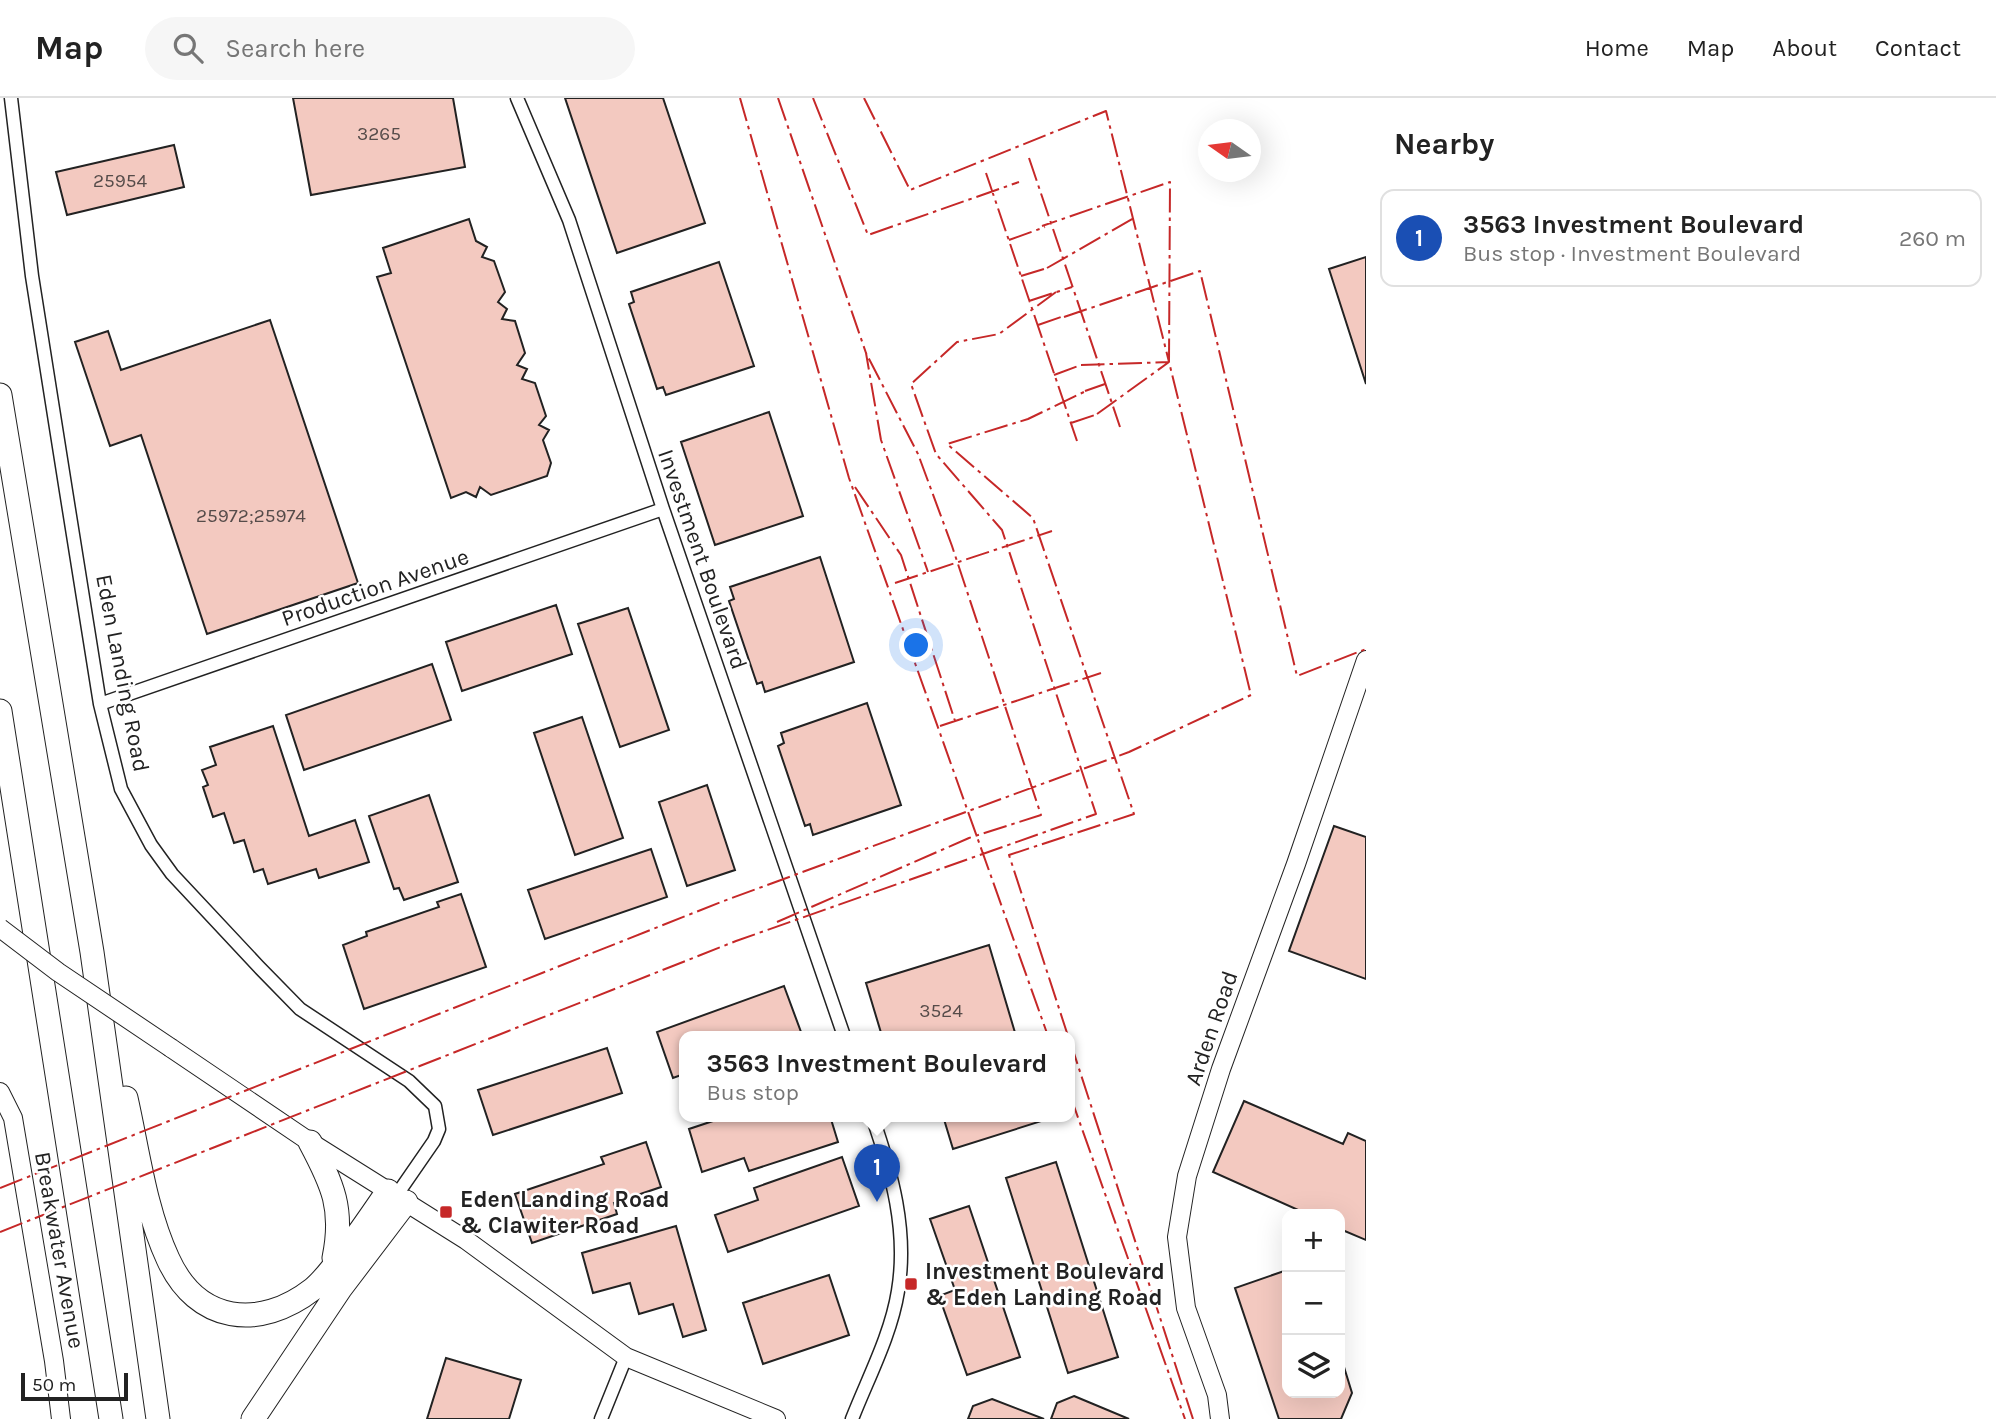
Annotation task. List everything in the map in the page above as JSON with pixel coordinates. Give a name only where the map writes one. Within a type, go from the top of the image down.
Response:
[{"type":"highway","points":[[0,395],[92,952],[158,1419]]},
{"type":"highway","points":[[0,711],[111,1419]]},
{"type":"highway","points":[[0,804],[34,923]]},
{"type":"highway","points":[[92,952],[158,1234],[182,1284],[199,1302],[233,1315],[258,1315],[315,1288],[397,1197]]},
{"type":"highway","points":[[310,1142],[336,1195],[340,1229],[333,1265]]},
{"type":"highway","points":[[253,1419],[341,1289],[397,1197]]},
{"type":"street","name":"Eden Landing Road","points":[[12,98],[32,276],[100,704],[121,789],[151,845],[172,874],[300,1009],[409,1081],[435,1106],[439,1129],[435,1141],[397,1197]]},
{"type":"street","name":"Investment Boulevard","points":[[517,98],[569,220],[663,509],[842,1031]]},
{"type":"street","name":"Production Avenue","points":[[100,704],[663,509]]},
{"type":"street","name":"Arden Road","points":[[1220,1419],[1217,1395],[1186,1308],[1177,1237],[1187,1176],[1223,1062],[1296,864],[1366,660]]},
{"type":"street","points":[[0,928],[58,972],[310,1142],[466,1240],[626,1357],[776,1419]]},
{"type":"street","name":"Breakwater Avenue","points":[[0,1092],[13,1118],[54,1361],[61,1419]]},
{"type":"street","points":[[852,1419],[898,1293],[901,1241],[896,1195],[874,1122]]},
{"type":"street","points":[[601,1419],[626,1357]]},
{"type":"building","points":[[293,98],[453,98],[465,167],[311,195]]},
{"type":"building","points":[[565,98],[663,98],[705,223],[617,253]]},
{"type":"building","points":[[174,145],[184,187],[67,215],[56,172]]},
{"type":"building","points":[[469,219],[476,241],[487,247],[482,257],[494,261],[505,292],[498,302],[507,309],[502,319],[515,321],[525,353],[517,365],[527,369],[522,379],[535,383],[546,416],[539,425],[549,430],[543,440],[551,463],[547,476],[491,495],[480,487],[476,497],[466,492],[451,498],[377,277],[391,273],[383,248]]},
{"type":"building","points":[[1366,257],[1366,384],[1329,269]]},
{"type":"building","points":[[719,262],[754,366],[666,395],[663,387],[657,389],[629,304],[634,302],[631,292]]},
{"type":"building","points":[[270,320],[358,583],[207,634],[141,435],[110,446],[75,342],[108,331],[121,370]]},
{"type":"building","points":[[769,412],[803,516],[715,545],[681,442]]},
{"type":"building","points":[[820,557],[854,662],[765,692],[762,682],[757,684],[729,601],[734,599],[730,587]]},
{"type":"building","points":[[556,605],[572,654],[462,691],[446,642]]},
{"type":"building","points":[[628,608],[669,730],[620,747],[578,624]]},
{"type":"building","points":[[432,664],[451,720],[304,770],[286,715]]},
{"type":"building","points":[[867,703],[901,805],[813,835],[810,824],[805,826],[778,746],[784,743],[781,733]]},
{"type":"building","points":[[582,717],[623,838],[575,855],[534,733]]},
{"type":"building","points":[[273,726],[309,836],[355,820],[369,862],[319,878],[316,869],[268,884],[263,869],[254,872],[244,840],[234,843],[224,813],[213,817],[203,787],[208,785],[202,770],[216,765],[210,747]]},
{"type":"building","points":[[707,785],[735,870],[687,886],[659,802]]},
{"type":"building","points":[[429,795],[458,882],[404,900],[399,888],[394,889],[369,816]]},
{"type":"building","points":[[1334,826],[1366,837],[1366,979],[1289,951]]},
{"type":"building","points":[[651,849],[667,897],[545,939],[528,890]]},
{"type":"building","points":[[461,894],[486,967],[364,1009],[343,945],[367,936],[366,932],[439,907],[437,902]]},
{"type":"building","points":[[989,945],[1015,1031],[880,1031],[866,983]]},
{"type":"building","points":[[784,986],[801,1031],[679,1031],[679,1076],[673,1078],[657,1032]]},
{"type":"building","points":[[607,1048],[622,1093],[493,1135],[478,1090]]},
{"type":"building","points":[[1244,1101],[1343,1144],[1348,1133],[1366,1141],[1366,1240],[1345,1231],[1345,1209],[1296,1209],[1213,1172]]},
{"type":"building","points":[[710,1122],[832,1122],[838,1142],[749,1171],[744,1158],[702,1172],[689,1129]]},
{"type":"building","points":[[945,1122],[1038,1122],[953,1149]]},
{"type":"building","points":[[646,1142],[661,1187],[614,1203],[617,1214],[532,1243],[515,1194],[604,1164],[601,1157]]},
{"type":"building","points":[[842,1157],[859,1206],[728,1252],[715,1215],[758,1200],[754,1188]]},
{"type":"building","points":[[1056,1162],[1118,1357],[1068,1373],[1006,1178]]},
{"type":"building","points":[[969,1206],[1020,1357],[967,1375],[939,1296],[955,1290],[930,1219]]},
{"type":"building","points":[[676,1226],[706,1330],[683,1337],[673,1304],[639,1314],[630,1283],[593,1293],[582,1253]]},
{"type":"building","points":[[1282,1272],[1282,1398],[1345,1398],[1345,1370],[1352,1393],[1341,1419],[1279,1419],[1235,1288]]},
{"type":"building","points":[[829,1275],[849,1335],[763,1364],[743,1303]]},
{"type":"building","points":[[446,1358],[521,1380],[509,1419],[427,1419]]},
{"type":"building","points":[[1074,1396],[1129,1419],[1051,1419],[1057,1403]]},
{"type":"building","points":[[992,1399],[1044,1419],[968,1419],[973,1406]]},
{"type":"power","points":[[740,98],[849,478],[1046,1031]]},
{"type":"power","points":[[778,98],[866,353],[881,440],[928,572]]},
{"type":"power","points":[[813,98],[868,235],[1019,182]]},
{"type":"power","points":[[864,98],[910,190],[1106,111],[1169,362],[1081,365]]},
{"type":"power","points":[[1029,158],[1120,427]]},
{"type":"power","points":[[986,173],[1077,441]]},
{"type":"power","points":[[0,1188],[721,902],[1129,752],[1251,695],[1169,362],[1170,182],[1042,226]]},
{"type":"power","points":[[1047,268],[1134,218]]},
{"type":"power","points":[[1009,240],[1045,227]]},
{"type":"power","points":[[1021,276],[1047,268]]},
{"type":"power","points":[[1064,317],[1200,271],[1297,676],[1366,649]]},
{"type":"power","points":[[1029,301],[1072,287]]},
{"type":"power","points":[[0,1232],[736,941],[1096,814],[1002,530],[936,454],[911,384],[957,342],[999,334],[1056,292]]},
{"type":"power","points":[[1038,325],[1064,316]]},
{"type":"power","points":[[777,922],[969,838],[1041,815],[952,546],[918,454],[866,353]]},
{"type":"power","points":[[1097,414],[1169,362]]},
{"type":"power","points":[[1054,375],[1081,365]]},
{"type":"power","points":[[1085,391],[1105,384]]},
{"type":"power","points":[[1066,1031],[1009,855],[1134,814],[1033,518],[947,444],[1028,419],[1088,390]]},
{"type":"power","points":[[1071,423],[1098,414]]},
{"type":"power","points":[[855,487],[901,555],[955,721]]},
{"type":"power","points":[[895,583],[1052,531]]},
{"type":"power","points":[[940,726],[1101,673]]},
{"type":"power","points":[[1075,1056],[1193,1419]]},
{"type":"power","points":[[1075,1109],[1185,1419]]},
{"type":"place","name":"3563 Investment Boulevard","points":[[877,1202]]},
{"type":"place","name":"Eden Landing Road & Clawiter Road","points":[[446,1212]]},
{"type":"place","name":"Investment Boulevard & Eden Landing Road","points":[[911,1284]]}]
